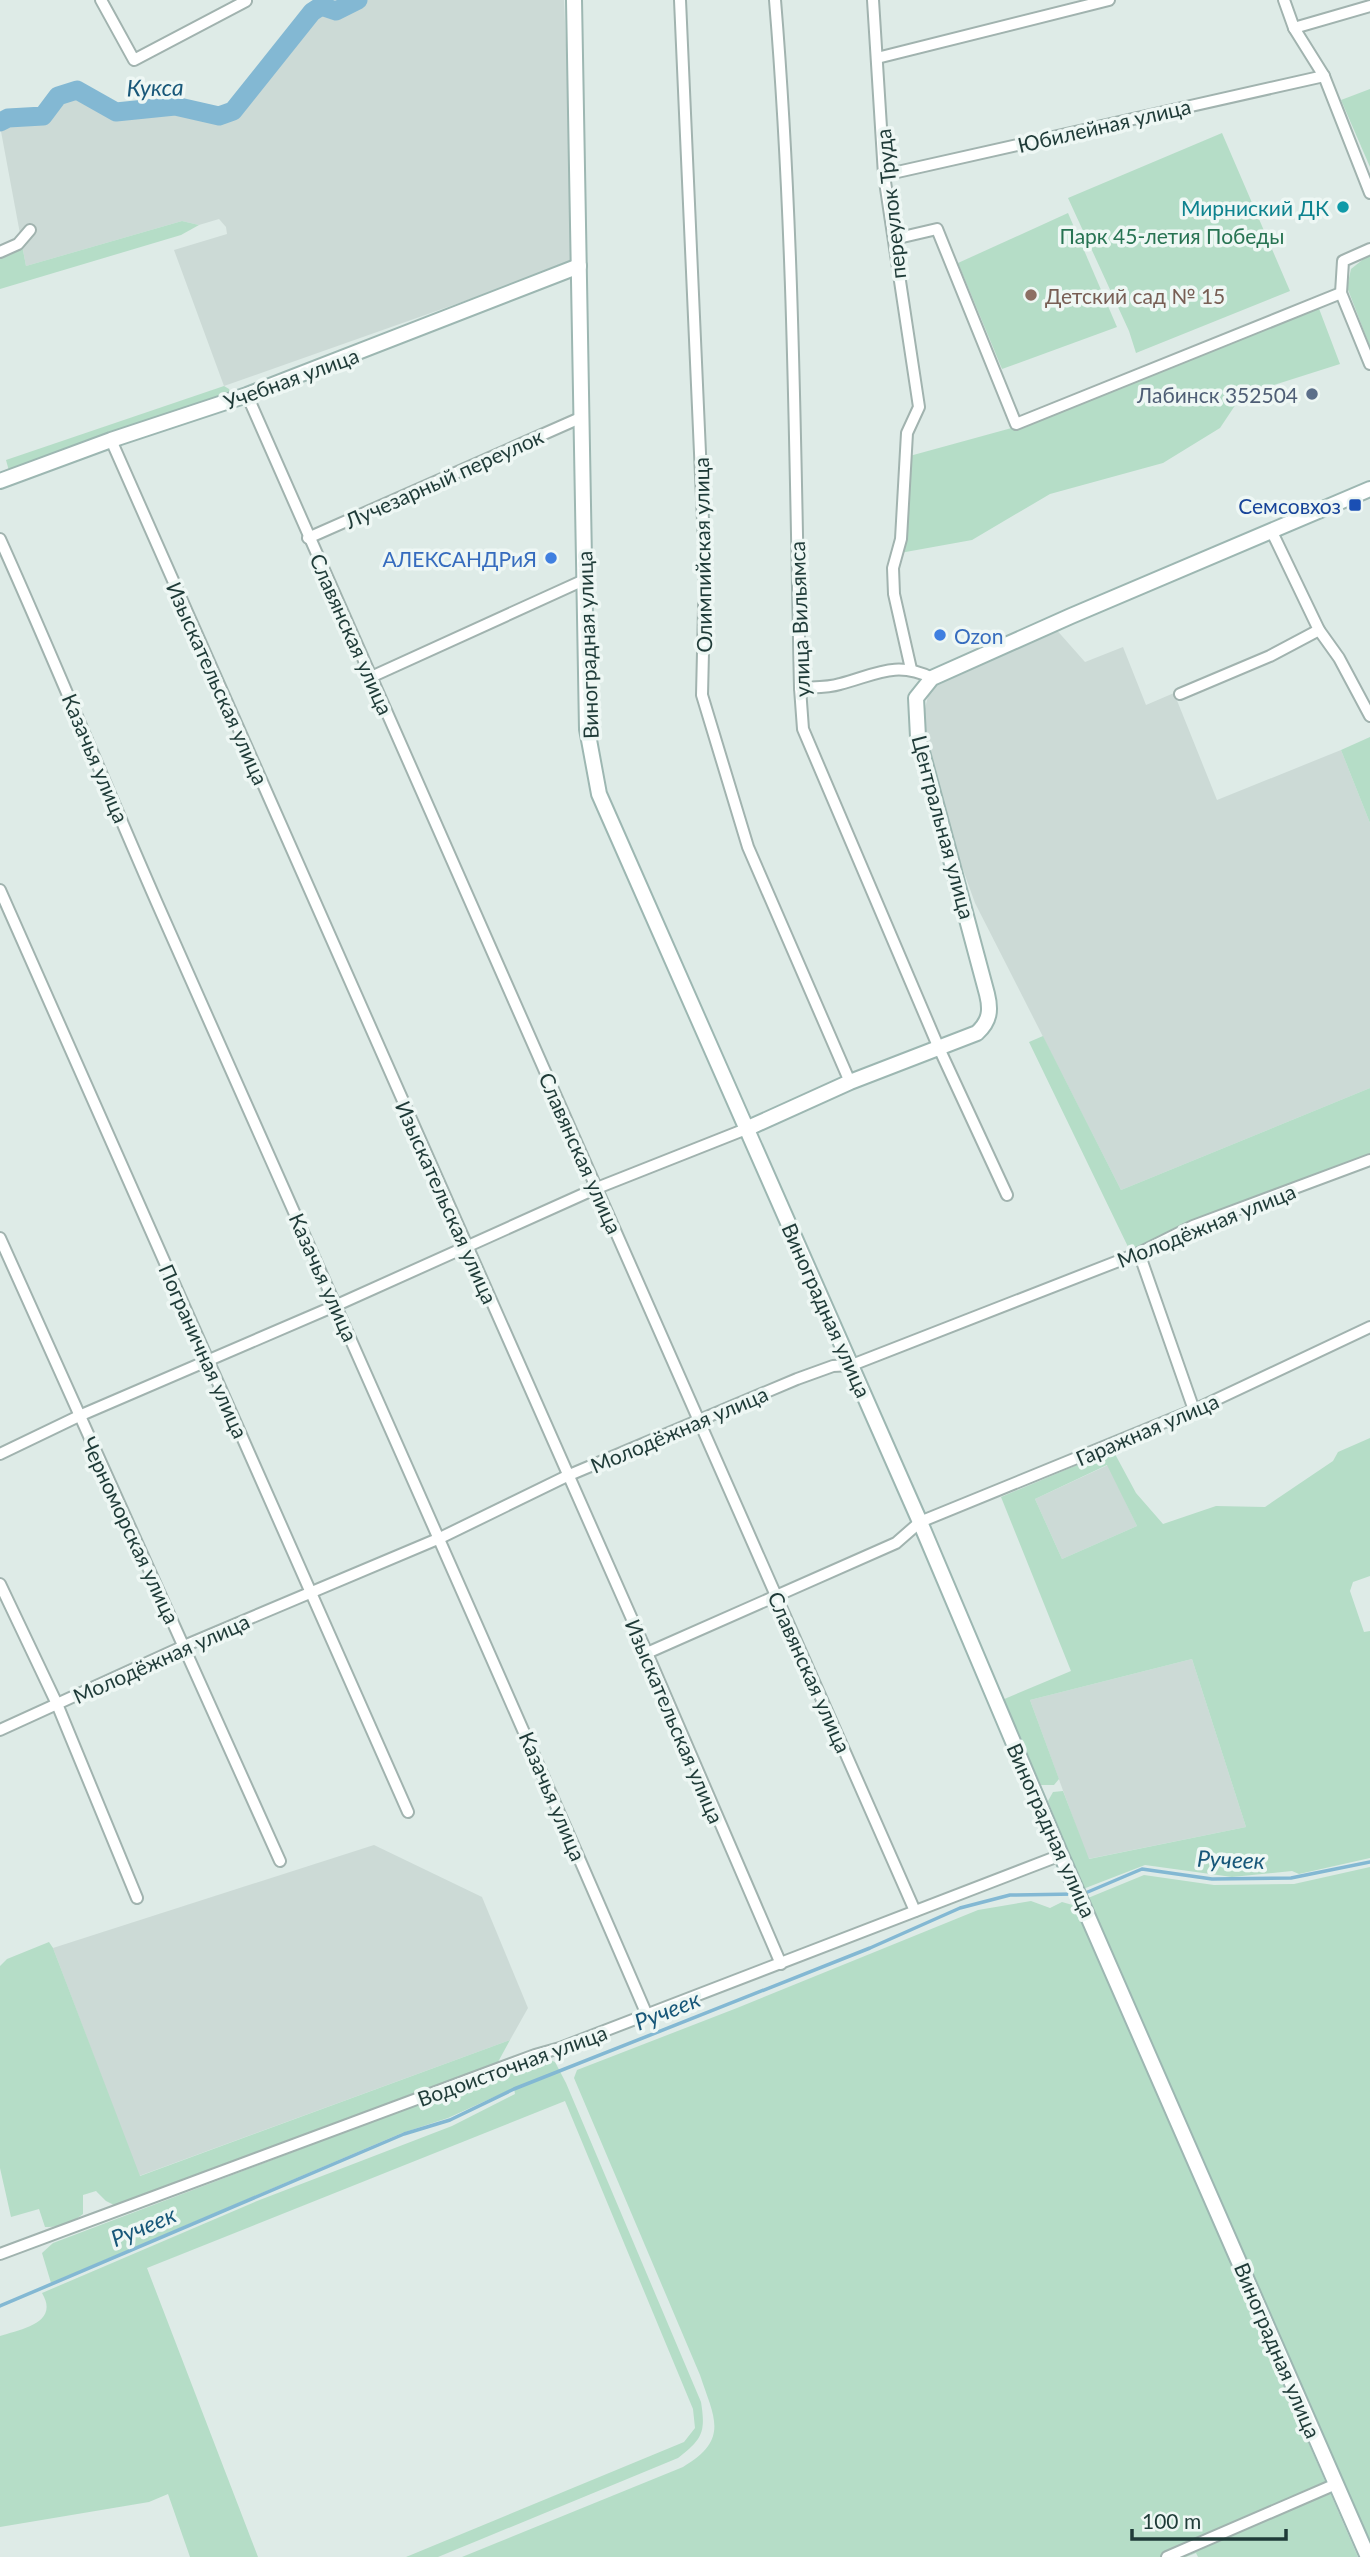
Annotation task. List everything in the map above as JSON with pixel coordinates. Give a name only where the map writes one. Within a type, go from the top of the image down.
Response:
[{"type":"street","points":[[101,0],[134,60],[246,1]]},
{"type":"street","name":"Виноградная улица","points":[[574,0],[587,729],[599,794],[852,1365],[1061,1854],[1368,2557]]},
{"type":"street","name":"Олимпийская улица","points":[[680,0],[705,566],[702,695],[748,847],[850,1082]]},
{"type":"street","name":"улица Вильямса","points":[[775,0],[785,126],[793,327],[803,729],[938,1046],[1007,1195]]},
{"type":"street","name":"переулок Труда","points":[[873,0],[884,175],[919,407],[907,433],[901,539],[893,568],[894,594],[911,669]]},
{"type":"street","points":[[877,58],[1109,0]]},
{"type":"street","points":[[1284,0],[1294,28],[1324,76],[1370,193]]},
{"type":"street","points":[[1294,28],[1370,6]]},
{"type":"street","name":"Юбилейная улица","points":[[884,175],[1324,76]]},
{"type":"street","points":[[894,239],[937,229],[1016,424],[1341,293]]},
{"type":"street","points":[[0,252],[18,244],[30,230]]},
{"type":"street","points":[[1370,249],[1343,261],[1341,293],[1370,364]]},
{"type":"street","name":"Учебная улица","points":[[0,481],[111,440],[247,395],[579,266]]},
{"type":"street","name":"Славянская улица","points":[[247,395],[915,1911]]},
{"type":"street","name":"Лучезарный переулок","points":[[308,538],[580,418]]},
{"type":"street","name":"Изыскательская улица","points":[[111,440],[781,1964]]},
{"type":"street","points":[[800,688],[836,685],[874,672],[911,669],[932,678],[1370,489]]},
{"type":"street","points":[[1270,530],[1319,629],[1339,658],[1370,716]]},
{"type":"street","name":"Казачья улица","points":[[0,539],[161,912],[440,1538],[647,2015]]},
{"type":"street","points":[[371,677],[584,580]]},
{"type":"street","points":[[1180,694],[1269,656],[1319,629]]},
{"type":"street","name":"Центральная улица","points":[[746,1129],[850,1082],[977,1033],[989,1018],[990,1006],[918,737],[916,698],[932,678]]},
{"type":"street","name":"Пограничная улица","points":[[0,890],[408,1812]]},
{"type":"street","points":[[0,1454],[79,1416],[337,1305],[597,1188],[746,1129]]},
{"type":"street","name":"Молодёжная улица","points":[[0,1730],[184,1646],[440,1538],[567,1476],[797,1379],[833,1366],[852,1365],[1139,1253],[1193,1226],[1370,1160]]},
{"type":"street","name":"Черноморская улица","points":[[0,1238],[280,1861]]},
{"type":"street","points":[[1139,1253],[1194,1409]]},
{"type":"street","name":"Гаражная улица","points":[[646,1653],[776,1594],[896,1544],[920,1522],[1194,1409],[1370,1327]]},
{"type":"street","points":[[0,1584],[57,1704],[137,1898]]},
{"type":"street","name":"Водоисточная улица","points":[[0,2254],[647,2015],[1061,1854]]},
{"type":"street","points":[[1167,2557],[1336,2483]]},
{"type":"shaded area","points":[[364,0],[564,0],[572,263],[224,386],[174,250],[227,234],[226,227],[219,219],[199,225],[182,221],[26,266],[0,126],[10,122],[44,120],[59,100],[76,94],[87,97],[114,115],[175,109],[218,119],[234,114],[313,15],[322,9],[336,13],[347,11]]},
{"type":"shaded area","points":[[1054,627],[1085,662],[1123,647],[1146,705],[1174,693],[1217,800],[1341,750],[1370,823],[1370,1088],[1121,1190],[975,903],[956,850],[925,735],[924,713],[928,696],[939,682]]},
{"type":"shaded area","points":[[1108,1465],[1137,1526],[1062,1559],[1035,1499]]},
{"type":"shaded area","points":[[1192,1659],[1246,1827],[1088,1859],[1030,1700]]},
{"type":"shaded area","points":[[374,1845],[482,1897],[528,2008],[510,2040],[139,2176],[53,1948]]},
{"type":"green space","points":[[1370,89],[1370,167],[1341,100]]},
{"type":"green space","name":"Парк 45-летия Победы","points":[[1222,133],[1290,291],[1136,353],[1129,331],[1068,198]]},
{"type":"green space","points":[[1068,213],[1117,327],[1002,369],[958,263]]},
{"type":"green space","points":[[182,221],[199,225],[181,235],[0,289],[0,255],[22,245],[26,266]]},
{"type":"green space","points":[[1366,257],[1370,257],[1370,347],[1347,287],[1351,269]]},
{"type":"green space","points":[[1318,306],[1340,364],[1242,395],[1220,428],[1163,463],[1050,494],[972,540],[900,553],[906,457],[1019,426]]},
{"type":"green space","points":[[224,386],[231,394],[9,471],[6,460]]},
{"type":"green space","points":[[1370,737],[1370,823],[1341,750]]},
{"type":"green space","points":[[1043,1036],[1121,1190],[1370,1088],[1370,1156],[1160,1235],[1131,1253],[1029,1042]]},
{"type":"green space","points":[[1370,1438],[1370,1576],[1353,1582],[1350,1591],[1364,1632],[1370,1631],[1370,1858],[1299,1874],[1292,1871],[1232,1877],[1145,1865],[1083,1889],[1048,1801],[1053,1792],[1063,1791],[1089,1859],[1246,1827],[1192,1659],[1030,1700],[1059,1779],[1054,1785],[1041,1785],[1002,1700],[1071,1671],[1001,1497],[1101,1455],[1115,1454],[1136,1493],[1163,1524],[1216,1506],[1265,1507],[1333,1461],[1338,1452]],"holes":[[[1107,1465],[1137,1526],[1062,1559],[1035,1499]]]},
{"type":"green space","points":[[1370,1867],[1370,2543],[1088,1898],[1144,1875],[1214,1885],[1294,1884]]},
{"type":"green space","points":[[1031,1901],[1050,1908],[1062,1902],[1076,1906],[1358,2557],[1198,2557],[1196,2553],[1186,2557],[462,2557],[683,2467],[698,2457],[713,2437],[713,2416],[700,2375],[574,2078],[577,2070],[978,1910]]},
{"type":"green space","points":[[49,1942],[140,2176],[510,2040],[498,2062],[114,2205],[96,2191],[83,2195],[83,2214],[65,2224],[45,2227],[39,2209],[11,2217],[0,2168],[0,1966],[7,1959]]},
{"type":"green space","points":[[543,2057],[555,2062],[566,2083],[701,2402],[703,2421],[700,2434],[678,2458],[438,2557],[406,2557],[684,2442],[695,2428],[693,2409],[565,2101],[147,2268],[258,2557],[190,2557],[168,2494],[149,2502],[0,2527],[0,2336],[27,2327],[42,2318],[46,2303],[42,2293],[257,2201],[452,2126],[515,2094],[514,2088],[51,2283],[42,2253],[53,2243]]},
{"type":"waterway","name":"Кукса","points":[[0,122],[8,118],[43,116],[58,96],[77,90],[116,112],[175,106],[219,116],[233,111],[312,12],[321,6],[336,11],[358,0]]},
{"type":"waterway","name":"Ручеек","points":[[1083,1894],[1142,1869],[1212,1879],[1291,1878],[1370,1862]]},
{"type":"waterway","name":"Ручеек","points":[[0,2306],[404,2134],[450,2120],[514,2089],[870,1948],[960,1908],[1010,1895],[1075,1894]]},
{"type":"place","name":"Мирниский ДК","points":[[1343,207]]},
{"type":"place","name":"Детский сад № 15","points":[[1031,295]]},
{"type":"place","name":"Лабинск 352504","points":[[1312,394]]},
{"type":"place","name":"Семсовхоз","points":[[1355,505]]},
{"type":"place","name":"АЛЕКСАНДРиЯ","points":[[551,558]]},
{"type":"place","name":"Ozon","points":[[940,635]]}]
